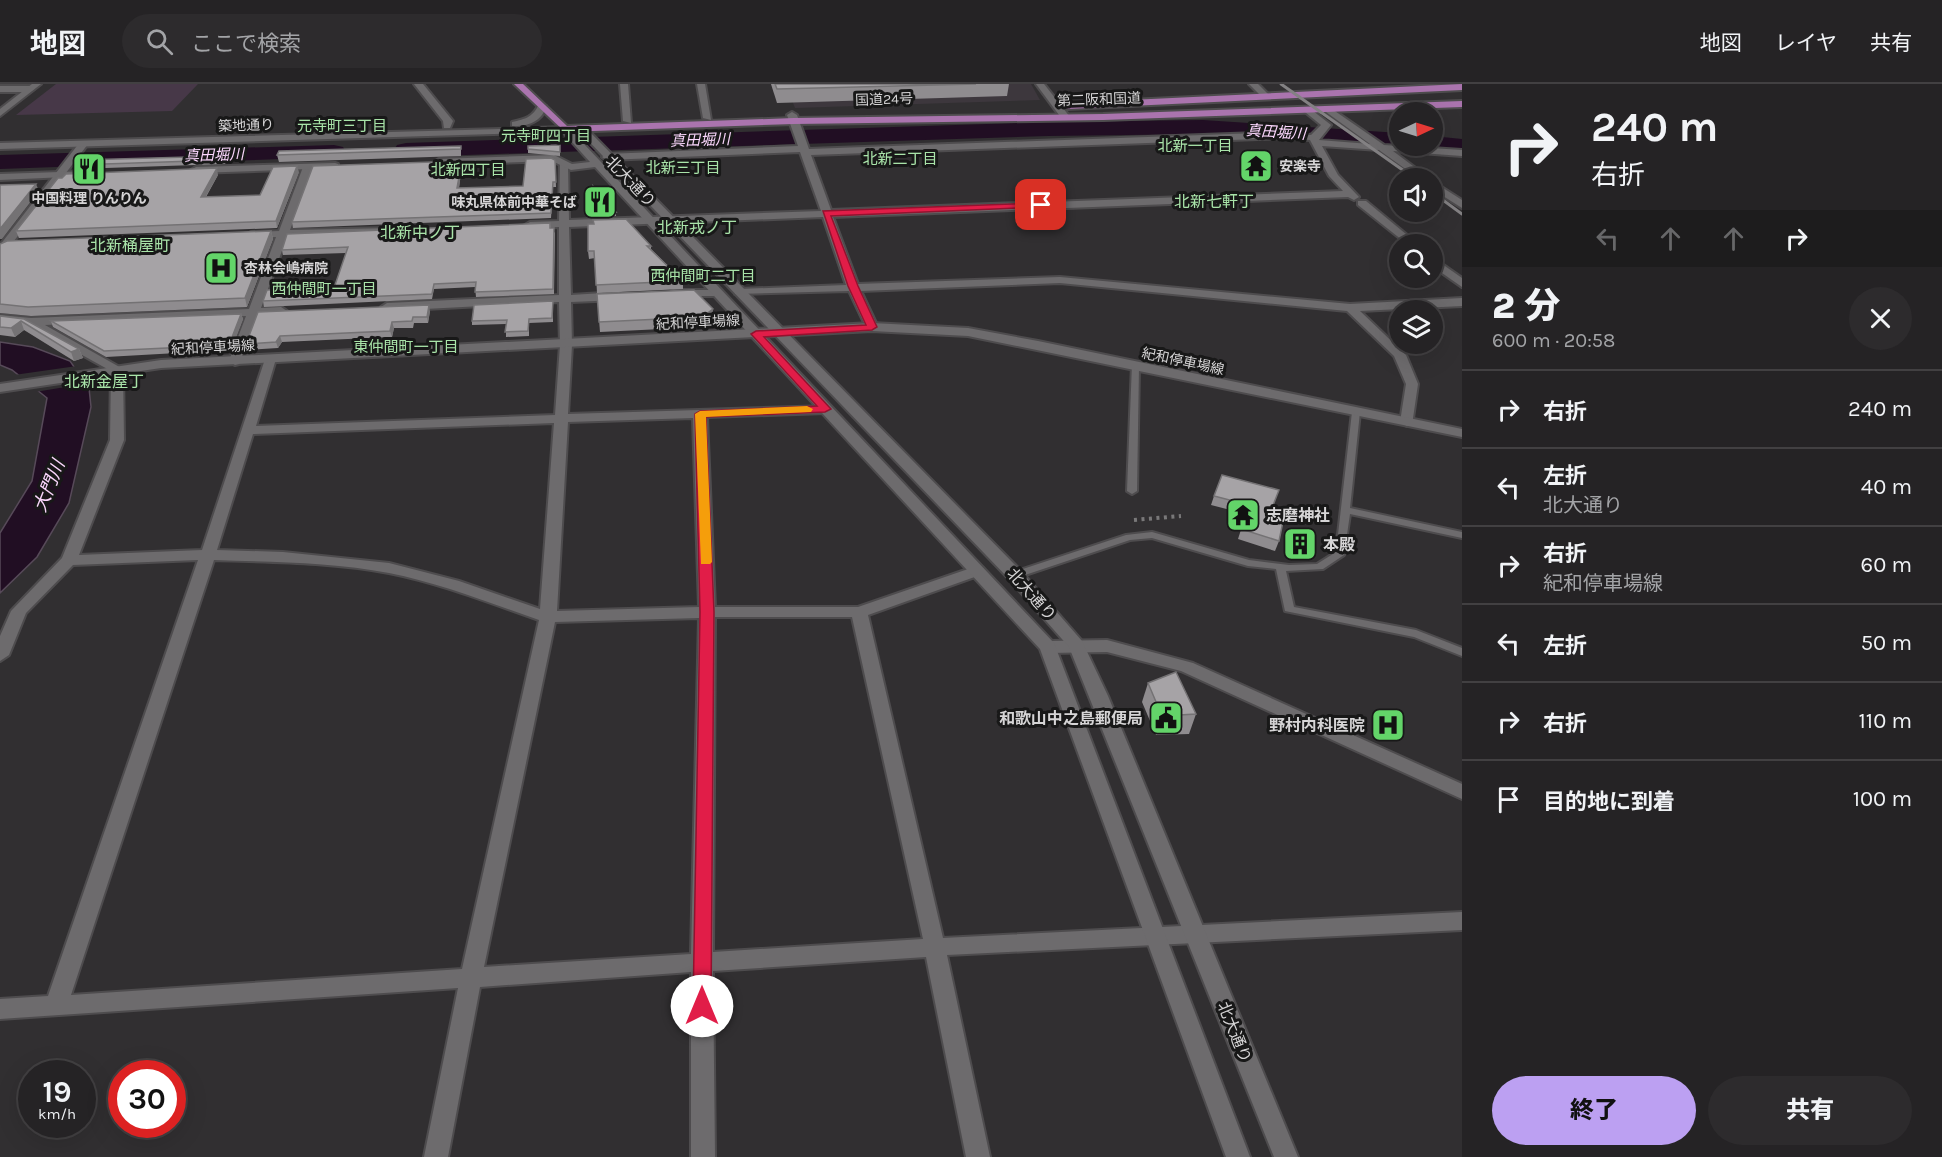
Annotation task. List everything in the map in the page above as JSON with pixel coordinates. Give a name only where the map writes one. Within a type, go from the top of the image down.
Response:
[{"type":"highway","points":[[518,84],[562,125]]},
{"type":"highway","name":"国道24号","points":[[578,125],[708,118],[989,117],[1062,113],[1265,95],[1393,87],[1462,87]]},
{"type":"highway","name":"第二阪和国道","points":[[1152,104],[1462,92]]},
{"type":"highway","name":"第二阪和国道","points":[[1062,113],[1462,99]]},
{"type":"highway","name":"国道24号","points":[[562,125],[793,118],[1329,110],[1462,104]]},
{"type":"street","points":[[418,84],[448,121],[447,126]]},
{"type":"street","points":[[624,84],[628,121]]},
{"type":"street","points":[[701,84],[708,118]]},
{"type":"street","points":[[1041,84],[1062,113]]},
{"type":"street","points":[[1253,84],[1265,95]]},
{"type":"street","points":[[0,90],[34,86]]},
{"type":"street","points":[[0,112],[34,86]]},
{"type":"street","points":[[515,124],[540,115],[542,106]]},
{"type":"street","points":[[1308,110],[1326,124],[1317,137]]},
{"type":"street","points":[[1329,110],[1409,168]]},
{"type":"street","points":[[793,118],[853,286],[872,327]]},
{"type":"street","name":"築地通り","points":[[0,139],[515,124],[562,125]]},
{"type":"street","points":[[562,125],[592,150],[1287,135],[1462,153]]},
{"type":"street","name":"築地通り","points":[[0,146],[562,125]]},
{"type":"street","points":[[578,125],[592,150]]},
{"type":"street","points":[[1317,137],[1334,176],[1350,194],[1400,234]]},
{"type":"street","points":[[6,246],[83,144]]},
{"type":"street","points":[[424,162],[554,158],[563,164],[578,167],[592,150]]},
{"type":"street","name":"北大通り","points":[[592,150],[669,219],[1015,575],[1076,645],[1099,696],[1286,1157]]},
{"type":"street","name":"北大通り","points":[[592,150],[649,220],[1048,647],[1238,1157]]},
{"type":"street","points":[[436,1157],[471,976],[548,617],[553,525],[563,418],[566,345],[563,164]]},
{"type":"street","points":[[190,170],[343,165]]},
{"type":"street","points":[[235,361],[255,313],[308,166]]},
{"type":"street","points":[[0,177],[63,170],[95,173]]},
{"type":"street","points":[[1443,192],[1462,205]]},
{"type":"street","points":[[516,225],[1350,194]]},
{"type":"street","points":[[238,236],[400,230]]},
{"type":"street","points":[[1443,269],[1462,284]]},
{"type":"street","points":[[739,292],[1060,280],[1350,308],[1462,302]]},
{"type":"street","points":[[659,295],[717,293]]},
{"type":"street","points":[[375,307],[636,296]]},
{"type":"street","points":[[1350,308],[1400,355],[1412,384],[1407,422]]},
{"type":"street","points":[[0,319],[31,322],[291,311]]},
{"type":"street","points":[[0,655],[19,611],[69,560],[117,440],[117,369],[31,322]]},
{"type":"street","name":"紀和停車場線","points":[[3,388],[117,369],[872,327],[968,332],[1462,434]]},
{"type":"street","points":[[56,1005],[208,555],[270,359]]},
{"type":"street","points":[[248,430],[825,409]]},
{"type":"street","points":[[700,414],[707,612],[702,963],[703,1157]]},
{"type":"street","points":[[69,560],[208,555],[283,557],[389,568],[453,585],[548,617],[707,612],[859,612],[976,572]]},
{"type":"street","points":[[859,612],[935,947],[978,1157]]},
{"type":"street","points":[[1048,647],[1107,646],[1187,667],[1462,792]]},
{"type":"street","points":[[0,1009],[935,947],[1155,938],[1462,921]]},
{"type":"lane","points":[[1132,491],[1135,366]]},
{"type":"lane","points":[[1015,575],[1129,537],[1152,535],[1248,562],[1280,567],[1319,567],[1341,553],[1356,412]]},
{"type":"lane","points":[[1346,510],[1462,535]]},
{"type":"lane","points":[[1280,567],[1289,609],[1416,634],[1462,652]]},
{"type":"shaded area","points":[[56,84],[198,84],[172,111],[16,115]]},
{"type":"shaded area","points":[[771,84],[1031,84],[1040,100],[795,108],[790,95],[775,96]]},
{"type":"water","name":"大門川","points":[[0,342],[33,347],[70,361],[89,388],[91,407],[69,503],[37,557],[0,593],[0,533],[32,481],[47,398],[12,370],[0,365]]},
{"type":"pier","points":[[77,366],[90,383],[35,392],[14,375]]},
{"type":"building","points":[[775,84],[976,84],[777,89]]},
{"type":"building","points":[[560,145],[560,152],[528,149],[528,146]]},
{"type":"building","points":[[461,146],[461,149],[277,155],[279,151]]},
{"type":"building","points":[[226,156],[224,160],[75,165],[79,160]]},
{"type":"building","points":[[551,158],[555,160],[556,182],[553,182],[551,213],[292,222],[313,166],[462,161],[457,188],[523,186],[526,159]]},
{"type":"building","points":[[297,166],[276,221],[16,231],[58,178],[66,174],[217,168],[201,197],[260,195],[273,167]]},
{"type":"building","points":[[36,184],[0,229],[0,185]]},
{"type":"building","points":[[593,186],[616,212],[593,213]]},
{"type":"building","points":[[626,219],[651,246],[647,246],[683,281],[596,285],[594,251],[588,251],[588,224],[594,224],[593,220]]},
{"type":"building","points":[[550,223],[550,228],[554,228],[553,289],[475,292],[476,282],[434,284],[432,294],[263,301],[267,290],[334,288],[348,247],[282,250],[287,234]]},
{"type":"building","points":[[271,231],[245,298],[28,307],[0,304],[0,244],[7,241]]},
{"type":"building","points":[[694,290],[713,309],[702,317],[599,322],[597,294]]},
{"type":"building","points":[[553,301],[552,318],[529,319],[528,331],[505,332],[507,320],[472,321],[474,305]]},
{"type":"building","points":[[429,305],[427,317],[413,317],[412,321],[392,322],[390,331],[280,336],[276,342],[246,344],[258,312]]},
{"type":"building","points":[[241,314],[229,345],[104,351],[51,321]]},
{"type":"building","points":[[0,316],[24,319],[79,349],[71,352],[21,321],[11,328],[0,327]]},
{"type":"building","points":[[1222,475],[1279,490],[1272,508],[1285,512],[1279,541],[1241,529],[1249,505],[1214,496]]},
{"type":"building","points":[[1176,672],[1196,714],[1162,716],[1148,683]]},
{"type":"waterway","name":"真田堀川","points":[[406,150],[1048,129],[1203,127],[1389,139]]},
{"type":"waterway","name":"真田堀川","points":[[1443,144],[1462,146]]},
{"type":"waterway","name":"真田堀川","points":[[0,162],[334,152]]},
{"type":"railway","points":[[1281,84],[1400,168]]},
{"type":"railway","points":[[1443,200],[1462,214]]},
{"type":"slow traffic","points":[[705,562],[700,414],[807,409]]},
{"type":"place","name":"安楽寺","points":[[1256,166]]},
{"type":"place","name":"中国料理 りんりん","points":[[89,169]]},
{"type":"place","name":"味丸県体前中華そば","points":[[600,202]]},
{"type":"place","name":"杏林会嶋病院","points":[[221,268]]},
{"type":"place","name":"志磨神社","points":[[1243,515]]},
{"type":"place","name":"本殿","points":[[1300,544]]},
{"type":"place","name":"和歌山中之島郵便局","points":[[1166,718]]},
{"type":"place","name":"野村内科医院","points":[[1388,725]]},
{"type":"district","name":"元寺町三丁目","points":[[342,126]]},
{"type":"district","name":"元寺町四丁目","points":[[546,136]]},
{"type":"district","name":"北新一丁目","points":[[1195,146]]},
{"type":"district","name":"北新二丁目","points":[[900,159]]},
{"type":"district","name":"北新三丁目","points":[[683,168]]},
{"type":"district","name":"北新四丁目","points":[[468,170]]},
{"type":"district","name":"北新七軒丁","points":[[1214,201]]},
{"type":"district","name":"北新戎ノ丁","points":[[697,227]]},
{"type":"district","name":"北新中ノ丁","points":[[420,232]]},
{"type":"district","name":"北新桶屋町","points":[[130,245]]},
{"type":"district","name":"西仲間町二丁目","points":[[703,276]]},
{"type":"district","name":"西仲間町一丁目","points":[[324,289]]},
{"type":"district","name":"東仲間町一丁目","points":[[406,347]]},
{"type":"district","name":"北新金屋丁","points":[[104,381]]},
{"type":"route","points":[[702,1006],[707,612],[700,414],[825,409],[756,334],[872,327],[853,286],[826,213],[1041,205]]}]
